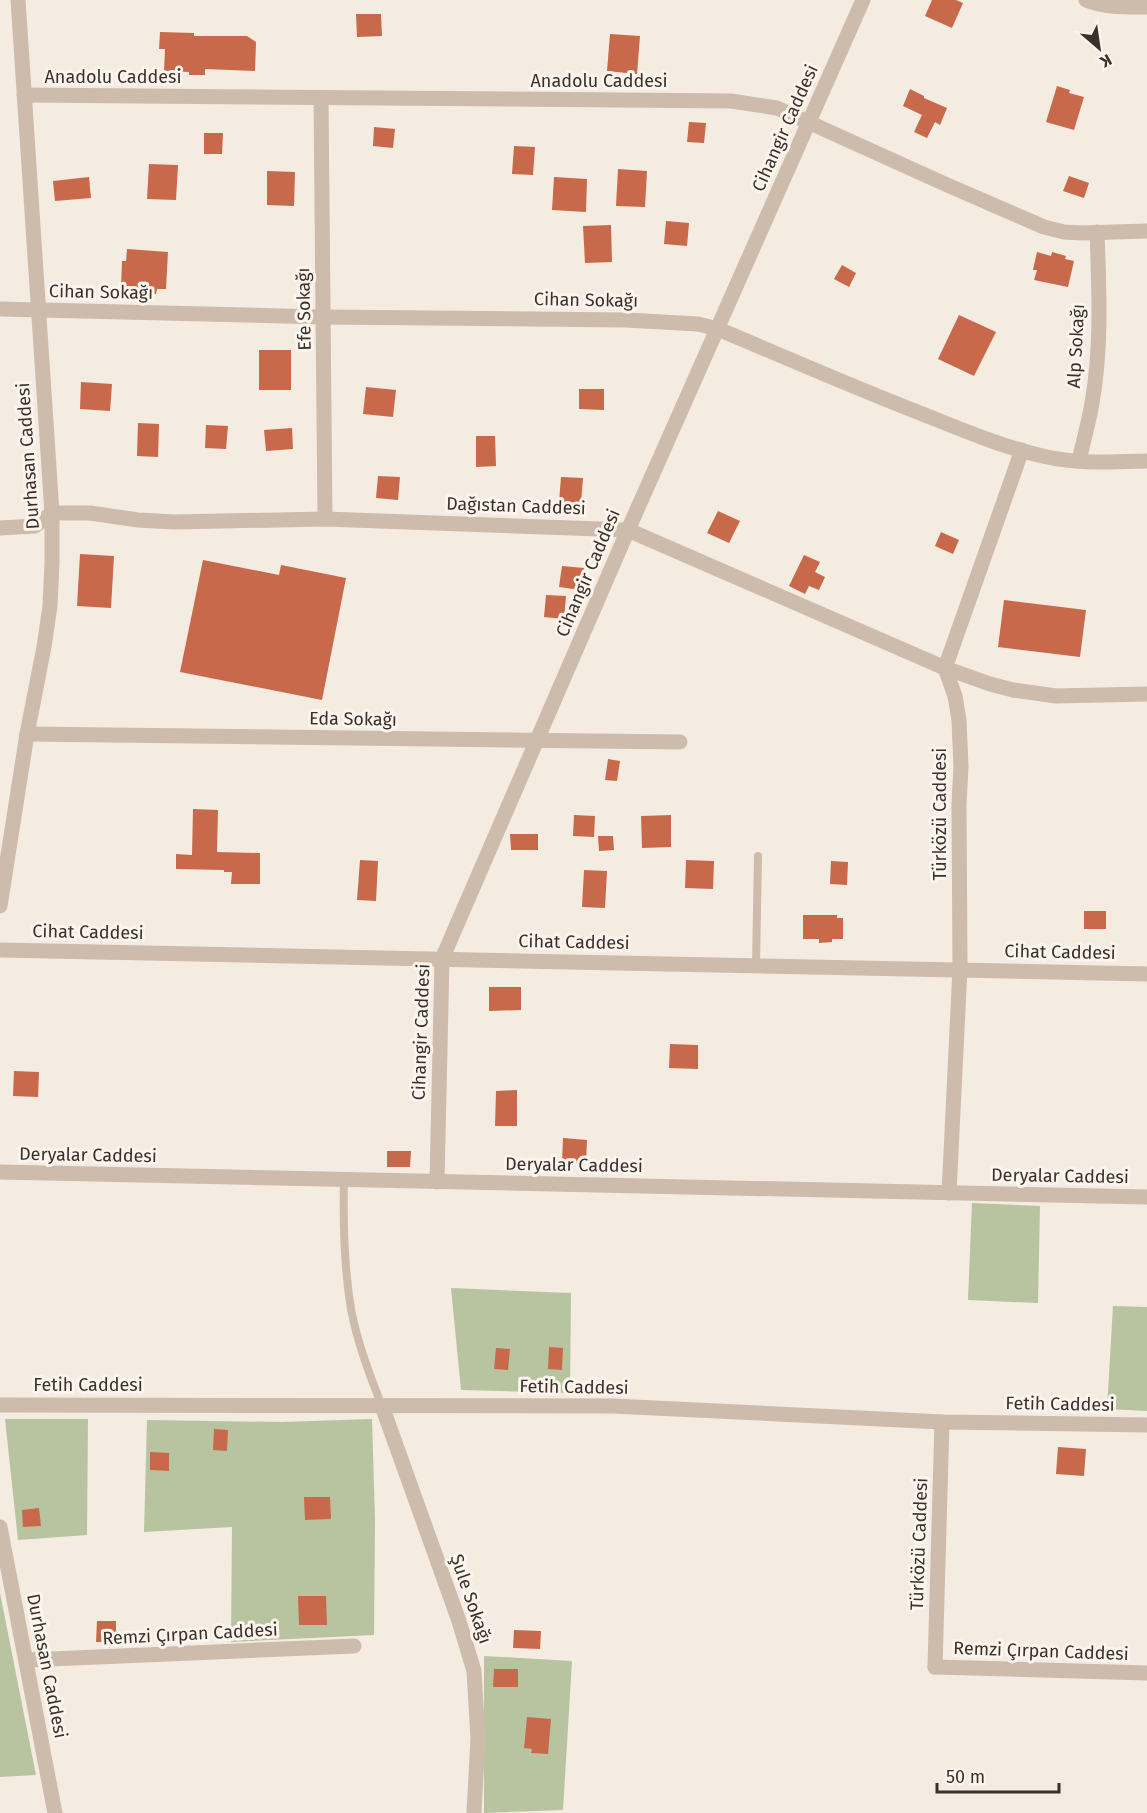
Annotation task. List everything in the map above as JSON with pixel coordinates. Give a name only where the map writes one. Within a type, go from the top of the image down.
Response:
[{"type":"street","name":"Durhasan Caddesi","points":[[0,906],[27,734],[44,647],[50,606],[52,563],[52,513],[18,0]]},
{"type":"street","name":"Cihangir Caddesi","points":[[437,1182],[442,959],[628,530],[863,0]]},
{"type":"street","points":[[1086,0],[1118,7],[1147,7]]},
{"type":"street","name":"Anadolu Caddesi","points":[[24,95],[731,101],[777,108],[1044,227],[1064,232],[1147,231]]},
{"type":"street","name":"Efe Sokağı","points":[[321,98],[325,519]]},
{"type":"street","name":"Alp Sokağı","points":[[1079,461],[1092,404],[1098,357],[1097,232]]},
{"type":"street","name":"Cihan Sokağı","points":[[0,309],[323,317],[626,320],[698,324],[718,329],[990,441],[1048,457],[1079,461],[1147,461]]},
{"type":"street","points":[[945,668],[1022,450]]},
{"type":"street","name":"Dağıstan Caddesi","points":[[0,528],[35,526],[52,513],[90,513],[138,520],[174,522],[325,519],[628,530],[945,668],[990,684],[1056,696],[1147,694]]},
{"type":"street","name":"Türközü Caddesi","points":[[945,668],[955,696],[961,743],[960,969],[950,1193]]},
{"type":"street","name":"Eda Sokağı","points":[[27,734],[680,742]]},
{"type":"street","name":"Cihat Caddesi","points":[[0,950],[1147,974]]},
{"type":"street","name":"Deryalar Caddesi","points":[[0,1172],[1147,1197]]},
{"type":"street","name":"Fetih Caddesi","points":[[0,1405],[613,1406],[942,1422],[1147,1425]]},
{"type":"street","name":"Şule Sokağı","points":[[382,1406],[459,1621],[474,1671],[478,1738],[474,1813]]},
{"type":"street","name":"Türközü Caddesi","points":[[935,1667],[942,1422]]},
{"type":"street","name":"Durhasan Caddesi","points":[[0,1527],[56,1813]]},
{"type":"street","name":"Remzi Çırpan Caddesi","points":[[27,1660],[354,1646]]},
{"type":"street","name":"Remzi Çırpan Caddesi","points":[[935,1667],[1147,1673]]},
{"type":"lane","points":[[756,965],[758,856]]},
{"type":"lane","points":[[344,1180],[344,1225],[351,1308],[359,1342],[382,1406]]},
{"type":"green space","points":[[972,1203],[1040,1206],[1038,1303],[968,1300]]},
{"type":"green space","points":[[451,1288],[571,1293],[570,1393],[461,1390]]},
{"type":"green space","points":[[1113,1306],[1147,1307],[1147,1411],[1107,1409]]},
{"type":"green space","points":[[5,1419],[88,1419],[87,1535],[18,1540]]},
{"type":"green space","points":[[372,1419],[375,1521],[374,1635],[231,1642],[232,1527],[144,1532],[147,1420],[281,1422]]},
{"type":"green space","points":[[0,1593],[36,1775],[0,1777]]},
{"type":"green space","points":[[484,1656],[572,1661],[563,1810],[484,1813]]},
{"type":"building","points":[[932,0],[956,0],[963,3],[952,28],[925,16]]},
{"type":"building","points":[[356,14],[381,14],[382,36],[357,37]]},
{"type":"building","points":[[160,32],[194,33],[194,36],[247,36],[256,42],[255,71],[205,69],[205,75],[189,75],[189,72],[164,71],[165,49],[159,49]]},
{"type":"building","points":[[610,34],[640,36],[637,74],[607,71]]},
{"type":"building","points":[[1057,86],[1070,90],[1069,93],[1084,97],[1074,130],[1046,122]]},
{"type":"building","points":[[910,89],[947,108],[940,125],[935,122],[927,138],[914,132],[922,115],[903,106]]},
{"type":"building","points":[[689,122],[706,123],[704,143],[687,142]]},
{"type":"building","points":[[374,127],[395,129],[393,148],[373,146]]},
{"type":"building","points":[[204,133],[223,133],[222,154],[204,154]]},
{"type":"building","points":[[514,146],[535,147],[533,175],[512,174]]},
{"type":"building","points":[[149,164],[178,165],[176,200],[147,199]]},
{"type":"building","points":[[618,169],[647,171],[645,207],[616,206]]},
{"type":"building","points":[[267,171],[295,172],[294,206],[267,205]]},
{"type":"building","points":[[1069,176],[1089,183],[1084,198],[1063,191]]},
{"type":"building","points":[[89,177],[91,198],[55,201],[53,181]]},
{"type":"building","points":[[554,177],[587,179],[586,212],[552,210]]},
{"type":"building","points":[[666,221],[689,223],[687,246],[664,244]]},
{"type":"building","points":[[611,225],[612,262],[585,263],[583,226]]},
{"type":"building","points":[[127,249],[168,252],[166,289],[157,289],[156,294],[141,293],[141,288],[121,287],[122,261],[126,261]]},
{"type":"building","points":[[1037,252],[1051,256],[1052,252],[1074,261],[1068,287],[1034,280],[1037,270],[1033,270]]},
{"type":"building","points":[[842,265],[856,273],[849,287],[834,279]]},
{"type":"building","points":[[959,315],[996,332],[974,376],[938,359]]},
{"type":"building","points":[[259,350],[291,350],[291,390],[259,390]]},
{"type":"building","points":[[81,382],[112,384],[110,411],[80,409]]},
{"type":"building","points":[[366,387],[396,390],[393,417],[363,414]]},
{"type":"building","points":[[579,389],[604,389],[604,410],[579,409]]},
{"type":"building","points":[[138,423],[159,424],[158,457],[137,456]]},
{"type":"building","points":[[206,425],[228,426],[226,449],[205,448]]},
{"type":"building","points":[[292,428],[293,449],[266,451],[264,430]]},
{"type":"building","points":[[476,436],[495,436],[496,466],[476,467]]},
{"type":"building","points":[[378,476],[400,477],[398,500],[376,498]]},
{"type":"building","points":[[561,477],[583,478],[581,503],[559,502]]},
{"type":"building","points":[[718,511],[740,521],[729,543],[707,533]]},
{"type":"building","points":[[941,532],[959,540],[953,554],[935,546]]},
{"type":"building","points":[[80,554],[114,556],[111,608],[77,606]]},
{"type":"building","points":[[804,555],[820,562],[815,572],[825,577],[819,590],[809,586],[805,594],[789,586]]},
{"type":"building","points":[[203,560],[279,575],[281,565],[346,578],[322,700],[180,672]]},
{"type":"building","points":[[562,566],[584,568],[581,590],[559,587]]},
{"type":"building","points":[[546,595],[566,596],[564,619],[544,617]]},
{"type":"building","points":[[1004,600],[1086,610],[1080,657],[998,647]]},
{"type":"building","points":[[608,759],[620,761],[617,781],[605,780]]},
{"type":"building","points":[[193,809],[218,810],[217,852],[260,853],[260,884],[231,884],[232,872],[224,872],[224,870],[176,869],[176,854],[192,855]]},
{"type":"building","points":[[574,815],[595,816],[594,837],[573,836]]},
{"type":"building","points":[[671,815],[671,847],[642,848],[641,816]]},
{"type":"building","points":[[510,834],[538,834],[538,850],[511,850]]},
{"type":"building","points":[[598,836],[613,836],[614,850],[599,851]]},
{"type":"building","points":[[360,860],[378,861],[376,901],[357,900]]},
{"type":"building","points":[[686,860],[714,861],[713,889],[685,888]]},
{"type":"building","points":[[831,861],[848,862],[847,885],[830,884]]},
{"type":"building","points":[[584,870],[607,871],[605,908],[582,907]]},
{"type":"building","points":[[1084,911],[1106,911],[1106,929],[1084,929]]},
{"type":"building","points":[[803,915],[837,915],[837,918],[843,918],[843,939],[832,939],[832,942],[819,943],[819,939],[803,939]]},
{"type":"building","points":[[489,987],[521,987],[521,1010],[489,1011]]},
{"type":"building","points":[[670,1044],[698,1045],[698,1069],[669,1068]]},
{"type":"building","points":[[14,1071],[39,1072],[38,1097],[13,1096]]},
{"type":"building","points":[[517,1090],[517,1126],[495,1126],[496,1091]]},
{"type":"building","points":[[563,1138],[587,1140],[586,1163],[562,1162]]},
{"type":"building","points":[[387,1151],[411,1151],[410,1167],[387,1167]]},
{"type":"building","points":[[549,1347],[563,1348],[562,1370],[548,1369]]},
{"type":"building","points":[[496,1348],[510,1349],[508,1370],[494,1369]]},
{"type":"building","points":[[214,1429],[228,1430],[227,1451],[213,1450]]},
{"type":"building","points":[[1058,1447],[1086,1449],[1084,1476],[1056,1474]]},
{"type":"building","points":[[150,1452],[169,1453],[169,1471],[150,1470]]},
{"type":"building","points":[[304,1497],[330,1497],[331,1519],[305,1520]]},
{"type":"building","points":[[39,1508],[41,1526],[23,1527],[22,1510]]},
{"type":"building","points":[[298,1596],[326,1596],[327,1625],[299,1625]]},
{"type":"building","points":[[97,1621],[116,1621],[116,1642],[96,1642]]},
{"type":"building","points":[[514,1630],[541,1631],[540,1649],[513,1648]]},
{"type":"building","points":[[494,1669],[518,1669],[518,1687],[493,1687]]},
{"type":"building","points":[[527,1717],[551,1719],[548,1754],[531,1753],[532,1749],[524,1748]]}]
